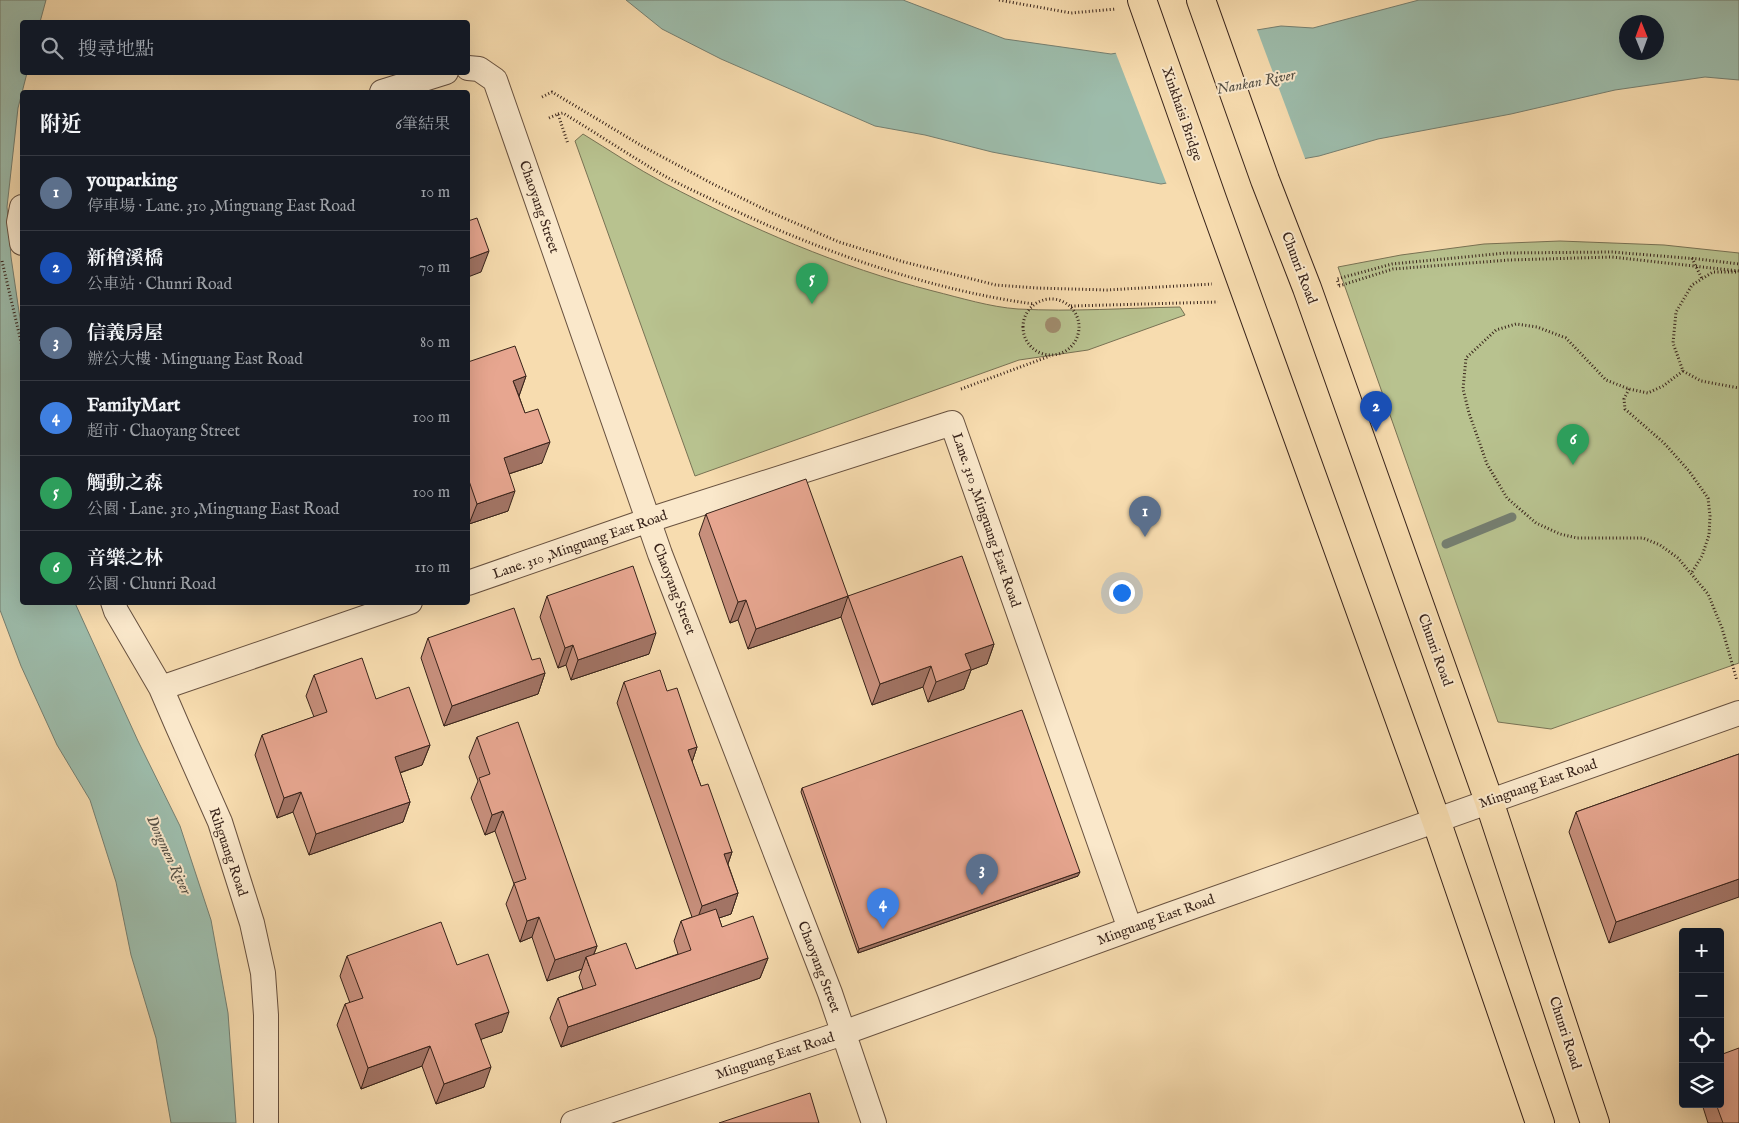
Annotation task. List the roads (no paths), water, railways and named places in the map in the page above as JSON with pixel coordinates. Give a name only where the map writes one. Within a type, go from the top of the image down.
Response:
[{"type":"main road","name":"Xinkhaisi Bridge","points":[[1142,1],[1436,820]]},
{"type":"main road","name":"Chunri Road","points":[[1203,6],[1265,180],[1307,288],[1489,801],[1595,1123]]},
{"type":"main road","points":[[1436,820],[1540,1123]]},
{"type":"street","name":"Chaoyang Street","points":[[470,68],[479,69],[495,80],[667,573],[830,993],[874,1123]]},
{"type":"street","points":[[388,90],[436,75]]},
{"type":"street","name":"Lane. 310 ,Minguang East Road","points":[[470,582],[648,520],[952,422],[1130,929]]},
{"type":"street","name":"Rihguang Road","points":[[114,605],[161,688],[220,822],[252,923],[263,973],[266,1015],[266,1123]]},
{"type":"street","points":[[161,688],[401,605]]},
{"type":"street","name":"Minguang East Road","points":[[573,1123],[844,1033],[1130,929],[1739,713]]},
{"type":"water","name":"Dongmen River","points":[[0,0],[46,0],[41,20],[20,20],[20,75],[26,75],[23,90],[20,90],[7,207],[11,257],[20,318],[20,605],[76,605],[138,741],[180,826],[211,920],[228,1013],[236,1123],[171,1123],[156,1038],[131,955],[116,882],[90,800],[57,745],[21,666],[0,610]]},
{"type":"water","name":"Nankan River","points":[[626,0],[903,0],[1005,39],[1111,54],[1281,26],[1313,28],[1419,0],[1739,0],[1739,80],[1705,77],[1615,90],[1511,114],[1378,139],[1319,156],[1161,184],[992,152],[925,135],[875,126],[721,59],[662,29]]},
{"type":"waterway","points":[[1446,544],[1512,517]]},
{"type":"place","name":"觸動之森","points":[[812,304]]},
{"type":"place","name":"新檜溪橋","points":[[1376,432]]},
{"type":"place","name":"音樂之林","points":[[1573,465]]},
{"type":"place","name":"youparking","points":[[1145,537]]},
{"type":"place","name":"信義房屋","points":[[982,895]]},
{"type":"place","name":"FamilyMart","points":[[883,929]]}]
